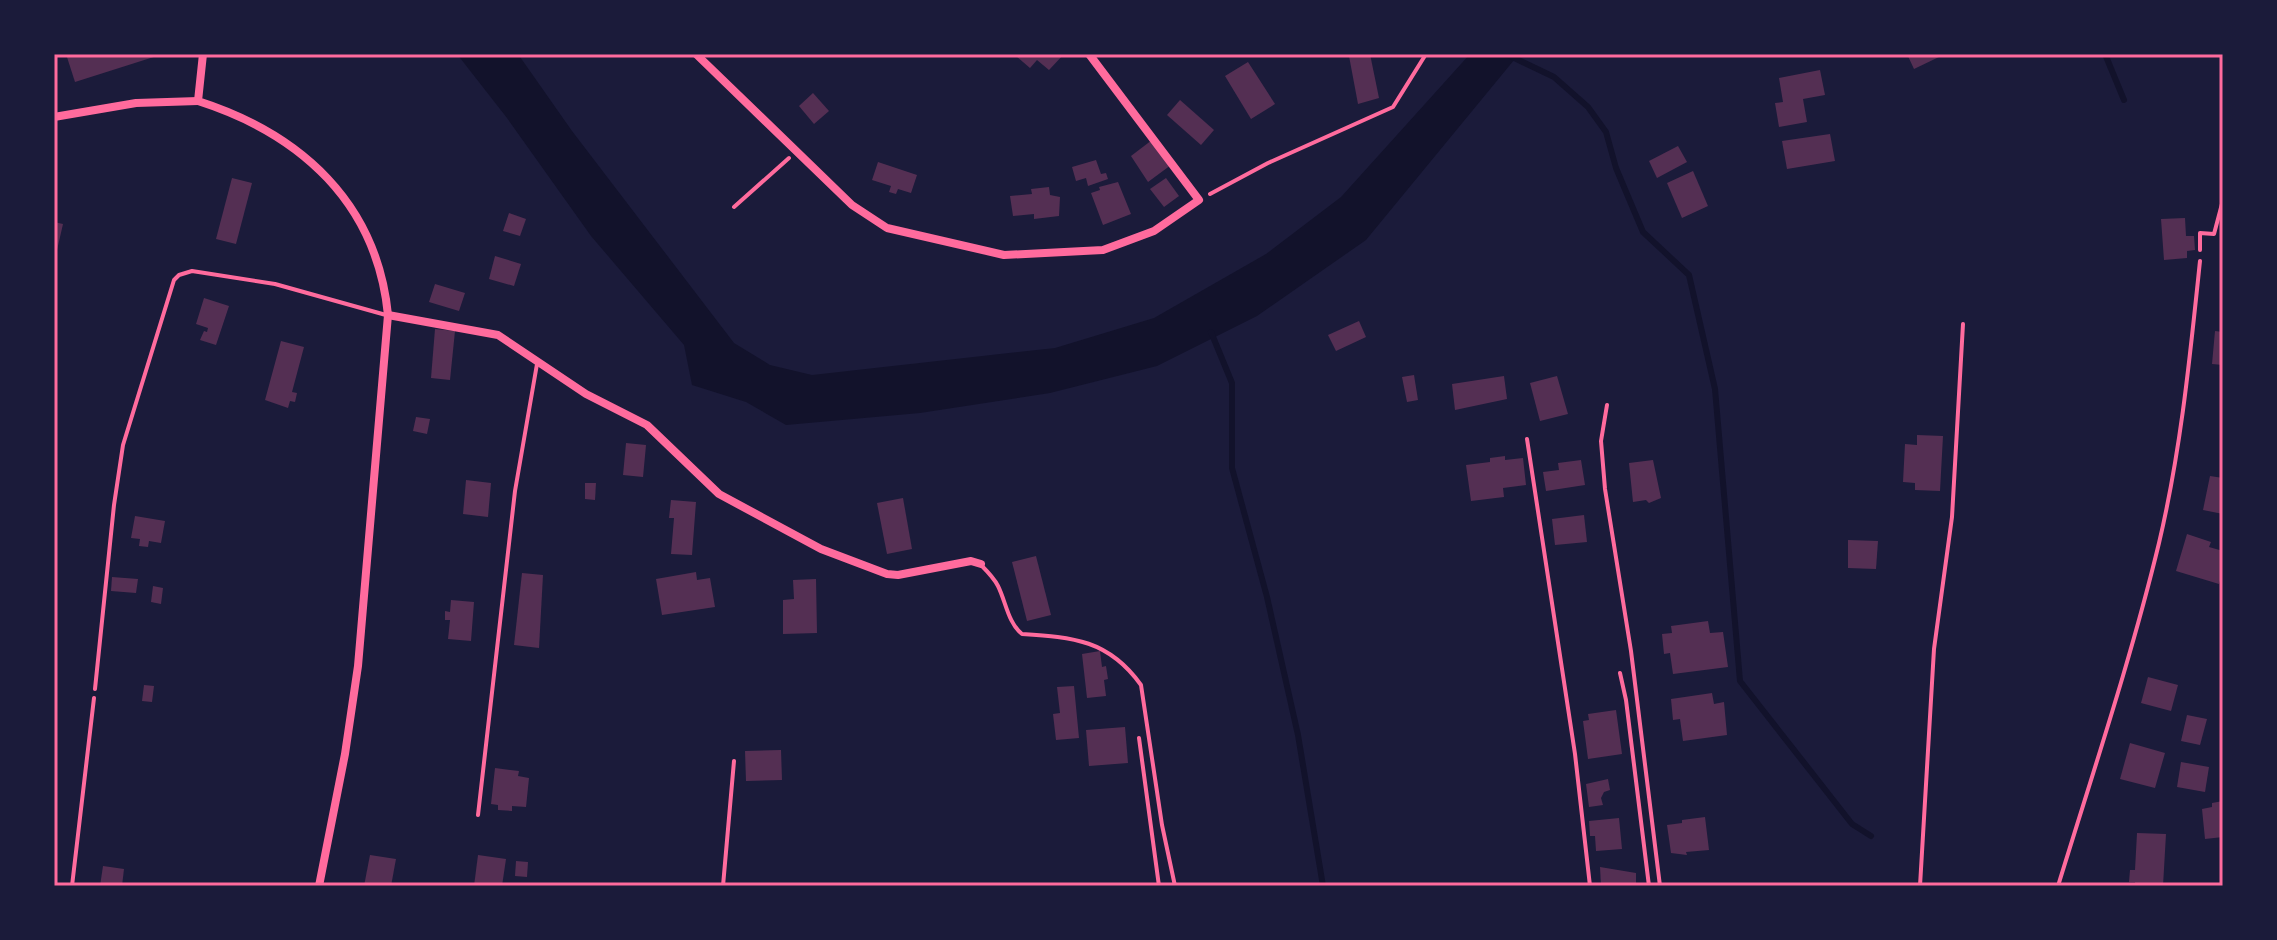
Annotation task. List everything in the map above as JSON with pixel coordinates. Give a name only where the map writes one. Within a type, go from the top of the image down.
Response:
[{"type":"street","points":[[198,101],[203,54]]},
{"type":"street","points":[[696,54],[852,205],[887,228],[1004,255],[1103,250],[1154,231],[1199,200],[1089,54]]},
{"type":"street","points":[[54,117],[136,103],[198,101],[239,115],[260,125],[308,159],[333,184],[355,214],[379,264],[388,315],[358,666],[345,754],[319,886]]},
{"type":"street","points":[[388,315],[498,335],[586,394],[647,425],[719,494],[821,549],[887,574],[898,575],[971,561],[981,564]]},
{"type":"lane","points":[[2058,886],[2136,630],[2159,541],[2184,412],[2200,261]]},
{"type":"lane","points":[[95,689],[123,445],[174,280],[192,271],[275,284],[388,315]]},
{"type":"lane","points":[[1920,886],[1934,649],[1952,517],[1963,324]]},
{"type":"lane","points":[[478,815],[515,491],[537,364]]},
{"type":"lane","points":[[1607,405],[1601,441],[1605,489],[1631,651],[1660,886]]},
{"type":"lane","points":[[1527,439],[1575,754],[1590,886]]},
{"type":"lane","points":[[981,564],[997,584],[1016,629],[1022,634],[1072,637],[1099,648],[1128,667],[1141,685],[1162,825],[1175,886]]},
{"type":"lane","points":[[1620,673],[1649,886]]},
{"type":"lane","points":[[1139,738],[1159,886]]},
{"type":"lane","points":[[723,886],[734,761]]},
{"type":"path","points":[[1199,200],[1268,163],[1393,107],[1426,54]]},
{"type":"path","points":[[734,207],[774,172]]},
{"type":"path","points":[[2200,261],[2200,233],[2214,234],[2223,200]]},
{"type":"path","points":[[72,886],[95,689]]},
{"type":"shaded area","points":[[457,54],[518,54],[572,131],[734,343],[770,365],[812,375],[1055,348],[1154,318],[1266,254],[1341,197],[1470,54],[1519,54],[1366,240],[1257,316],[1157,366],[1050,393],[920,413],[786,425],[746,402],[692,385],[684,345],[591,236]]},
{"type":"building","points":[[66,54],[160,54],[160,55],[75,82]]},
{"type":"building","points":[[1064,54],[1049,70],[1037,60],[1030,68],[1016,56]]},
{"type":"building","points":[[1370,54],[1379,98],[1358,104],[1349,56]]},
{"type":"building","points":[[1907,54],[1940,54],[1941,56],[1914,69]]},
{"type":"building","points":[[1248,62],[1275,104],[1251,119],[1225,76]]},
{"type":"building","points":[[1820,70],[1825,95],[1803,99],[1807,122],[1779,127],[1775,103],[1783,102],[1779,78]]},
{"type":"building","points":[[813,93],[829,111],[814,124],[799,106]]},
{"type":"building","points":[[1180,100],[1214,130],[1201,145],[1167,115]]},
{"type":"building","points":[[1830,134],[1835,161],[1787,169],[1782,141]]},
{"type":"building","points":[[1152,140],[1171,165],[1148,182],[1131,156]]},
{"type":"building","points":[[1678,146],[1687,162],[1657,178],[1649,161]]},
{"type":"building","points":[[1096,160],[1101,174],[1106,173],[1108,179],[1088,186],[1086,178],[1076,181],[1072,167]]},
{"type":"building","points":[[878,162],[917,175],[911,193],[898,189],[896,194],[889,192],[891,186],[872,180]]},
{"type":"building","points":[[1693,171],[1708,206],[1682,218],[1667,183]]},
{"type":"building","points":[[232,178],[252,183],[236,244],[216,239]]},
{"type":"building","points":[[1166,178],[1179,196],[1164,207],[1150,189]]},
{"type":"building","points":[[1118,182],[1131,214],[1103,225],[1091,193],[1100,190],[1099,187]]},
{"type":"building","points":[[1049,187],[1050,195],[1060,197],[1059,216],[1034,219],[1034,214],[1013,216],[1010,196],[1032,194],[1031,189]]},
{"type":"building","points":[[509,213],[526,219],[520,236],[503,231]]},
{"type":"building","points":[[2185,218],[2186,236],[2194,236],[2195,250],[2187,251],[2187,258],[2164,260],[2161,219]]},
{"type":"building","points":[[54,222],[63,224],[55,259],[54,258]]},
{"type":"building","points":[[495,256],[521,264],[514,286],[489,279]]},
{"type":"building","points":[[435,284],[465,293],[459,311],[429,302]]},
{"type":"building","points":[[204,298],[229,306],[216,345],[200,340],[208,328],[196,324]]},
{"type":"building","points":[[1359,321],[1366,337],[1336,351],[1328,335]]},
{"type":"building","points":[[435,329],[455,331],[450,380],[431,378]]},
{"type":"building","points":[[2215,331],[2223,332],[2223,365],[2212,364]]},
{"type":"building","points":[[281,341],[304,347],[292,392],[297,393],[295,402],[290,401],[288,408],[265,400]]},
{"type":"building","points":[[1414,375],[1418,400],[1407,402],[1402,377]]},
{"type":"building","points":[[1504,376],[1507,399],[1455,410],[1452,384]]},
{"type":"building","points":[[1557,376],[1568,414],[1540,421],[1530,383]]},
{"type":"building","points":[[416,417],[430,419],[427,434],[413,431]]},
{"type":"building","points":[[1917,435],[1943,436],[1940,491],[1915,490],[1915,483],[1903,482],[1905,444],[1917,445]]},
{"type":"building","points":[[626,443],[646,445],[643,477],[623,475]]},
{"type":"building","points":[[1505,456],[1505,460],[1523,458],[1526,485],[1503,488],[1504,497],[1471,501],[1466,465],[1490,462],[1490,458]]},
{"type":"building","points":[[1581,460],[1585,485],[1546,491],[1543,472],[1559,470],[1558,463]]},
{"type":"building","points":[[1653,460],[1661,498],[1649,503],[1646,500],[1633,502],[1629,463]]},
{"type":"building","points":[[2210,476],[2223,478],[2223,514],[2203,510]]},
{"type":"building","points":[[466,480],[491,483],[488,517],[463,514]]},
{"type":"building","points":[[585,483],[596,483],[595,500],[585,499]]},
{"type":"building","points":[[903,498],[912,549],[887,554],[877,503]]},
{"type":"building","points":[[671,500],[696,502],[692,555],[671,554],[674,518],[669,518]]},
{"type":"building","points":[[1584,515],[1587,542],[1555,545],[1552,519]]},
{"type":"building","points":[[135,516],[165,521],[161,543],[149,541],[148,547],[139,546],[140,539],[131,538]]},
{"type":"building","points":[[2187,534],[2211,542],[2209,547],[2223,551],[2219,584],[2176,571]]},
{"type":"building","points":[[1848,540],[1878,541],[1876,569],[1848,568]]},
{"type":"building","points":[[1036,556],[1051,615],[1027,621],[1012,562]]},
{"type":"building","points":[[696,572],[697,580],[710,578],[715,607],[662,615],[656,579]]},
{"type":"building","points":[[522,573],[543,575],[539,648],[514,645]]},
{"type":"building","points":[[112,577],[138,579],[136,593],[111,591]]},
{"type":"building","points":[[816,579],[817,633],[783,634],[783,600],[794,599],[793,580]]},
{"type":"building","points":[[153,586],[163,588],[161,604],[151,602]]},
{"type":"building","points":[[451,600],[474,602],[471,641],[448,639],[450,620],[445,620],[445,611],[450,612]]},
{"type":"building","points":[[1708,621],[1710,633],[1723,632],[1728,667],[1673,674],[1670,653],[1664,654],[1662,634],[1672,633],[1671,626]]},
{"type":"building","points":[[1100,651],[1102,667],[1106,666],[1108,679],[1104,680],[1106,696],[1087,698],[1082,654]]},
{"type":"building","points":[[2148,677],[2178,685],[2171,711],[2141,703]]},
{"type":"building","points":[[144,685],[154,686],[152,702],[142,701]]},
{"type":"building","points":[[1074,686],[1079,738],[1056,740],[1053,714],[1060,713],[1057,687]]},
{"type":"building","points":[[1712,693],[1714,704],[1724,702],[1727,735],[1683,741],[1680,719],[1673,720],[1671,699]]},
{"type":"building","points":[[1616,710],[1622,754],[1588,759],[1583,721],[1589,720],[1588,714]]},
{"type":"building","points":[[2187,715],[2207,719],[2200,745],[2181,741]]},
{"type":"building","points":[[1125,727],[1128,763],[1089,766],[1086,730]]},
{"type":"building","points":[[2130,743],[2165,753],[2155,788],[2120,779]]},
{"type":"building","points":[[781,750],[782,780],[746,781],[745,751]]},
{"type":"building","points":[[2181,762],[2209,767],[2205,792],[2177,787]]},
{"type":"building","points":[[495,768],[519,771],[518,776],[529,778],[526,807],[512,806],[512,811],[498,810],[498,805],[491,804]]},
{"type":"building","points":[[1608,779],[1610,790],[1604,792],[1601,798],[1603,805],[1589,807],[1586,784]]},
{"type":"building","points":[[2223,801],[2223,837],[2205,839],[2202,809]]},
{"type":"building","points":[[1705,817],[1709,850],[1686,852],[1687,855],[1671,853],[1667,825]]},
{"type":"building","points":[[1619,818],[1622,849],[1596,851],[1595,836],[1590,836],[1589,821]]},
{"type":"building","points":[[2137,833],[2166,834],[2163,886],[2135,886],[2135,882],[2129,882],[2130,870],[2135,870]]},
{"type":"building","points":[[370,855],[396,859],[391,886],[364,886]]},
{"type":"building","points":[[478,855],[506,859],[502,886],[474,886]]},
{"type":"building","points":[[516,861],[528,862],[527,877],[515,876]]},
{"type":"building","points":[[103,866],[124,869],[122,886],[100,886]]},
{"type":"building","points":[[1600,867],[1636,873],[1636,886],[1601,886]]},
{"type":"waterway","points":[[1506,54],[1554,77],[1588,107],[1606,132],[1616,168],[1643,232],[1689,275],[1715,389],[1740,681],[1852,824],[1871,836]]},
{"type":"waterway","points":[[2105,54],[2124,100]]},
{"type":"waterway","points":[[1211,332],[1232,383],[1232,468],[1267,597],[1298,735],[1323,886]]}]
